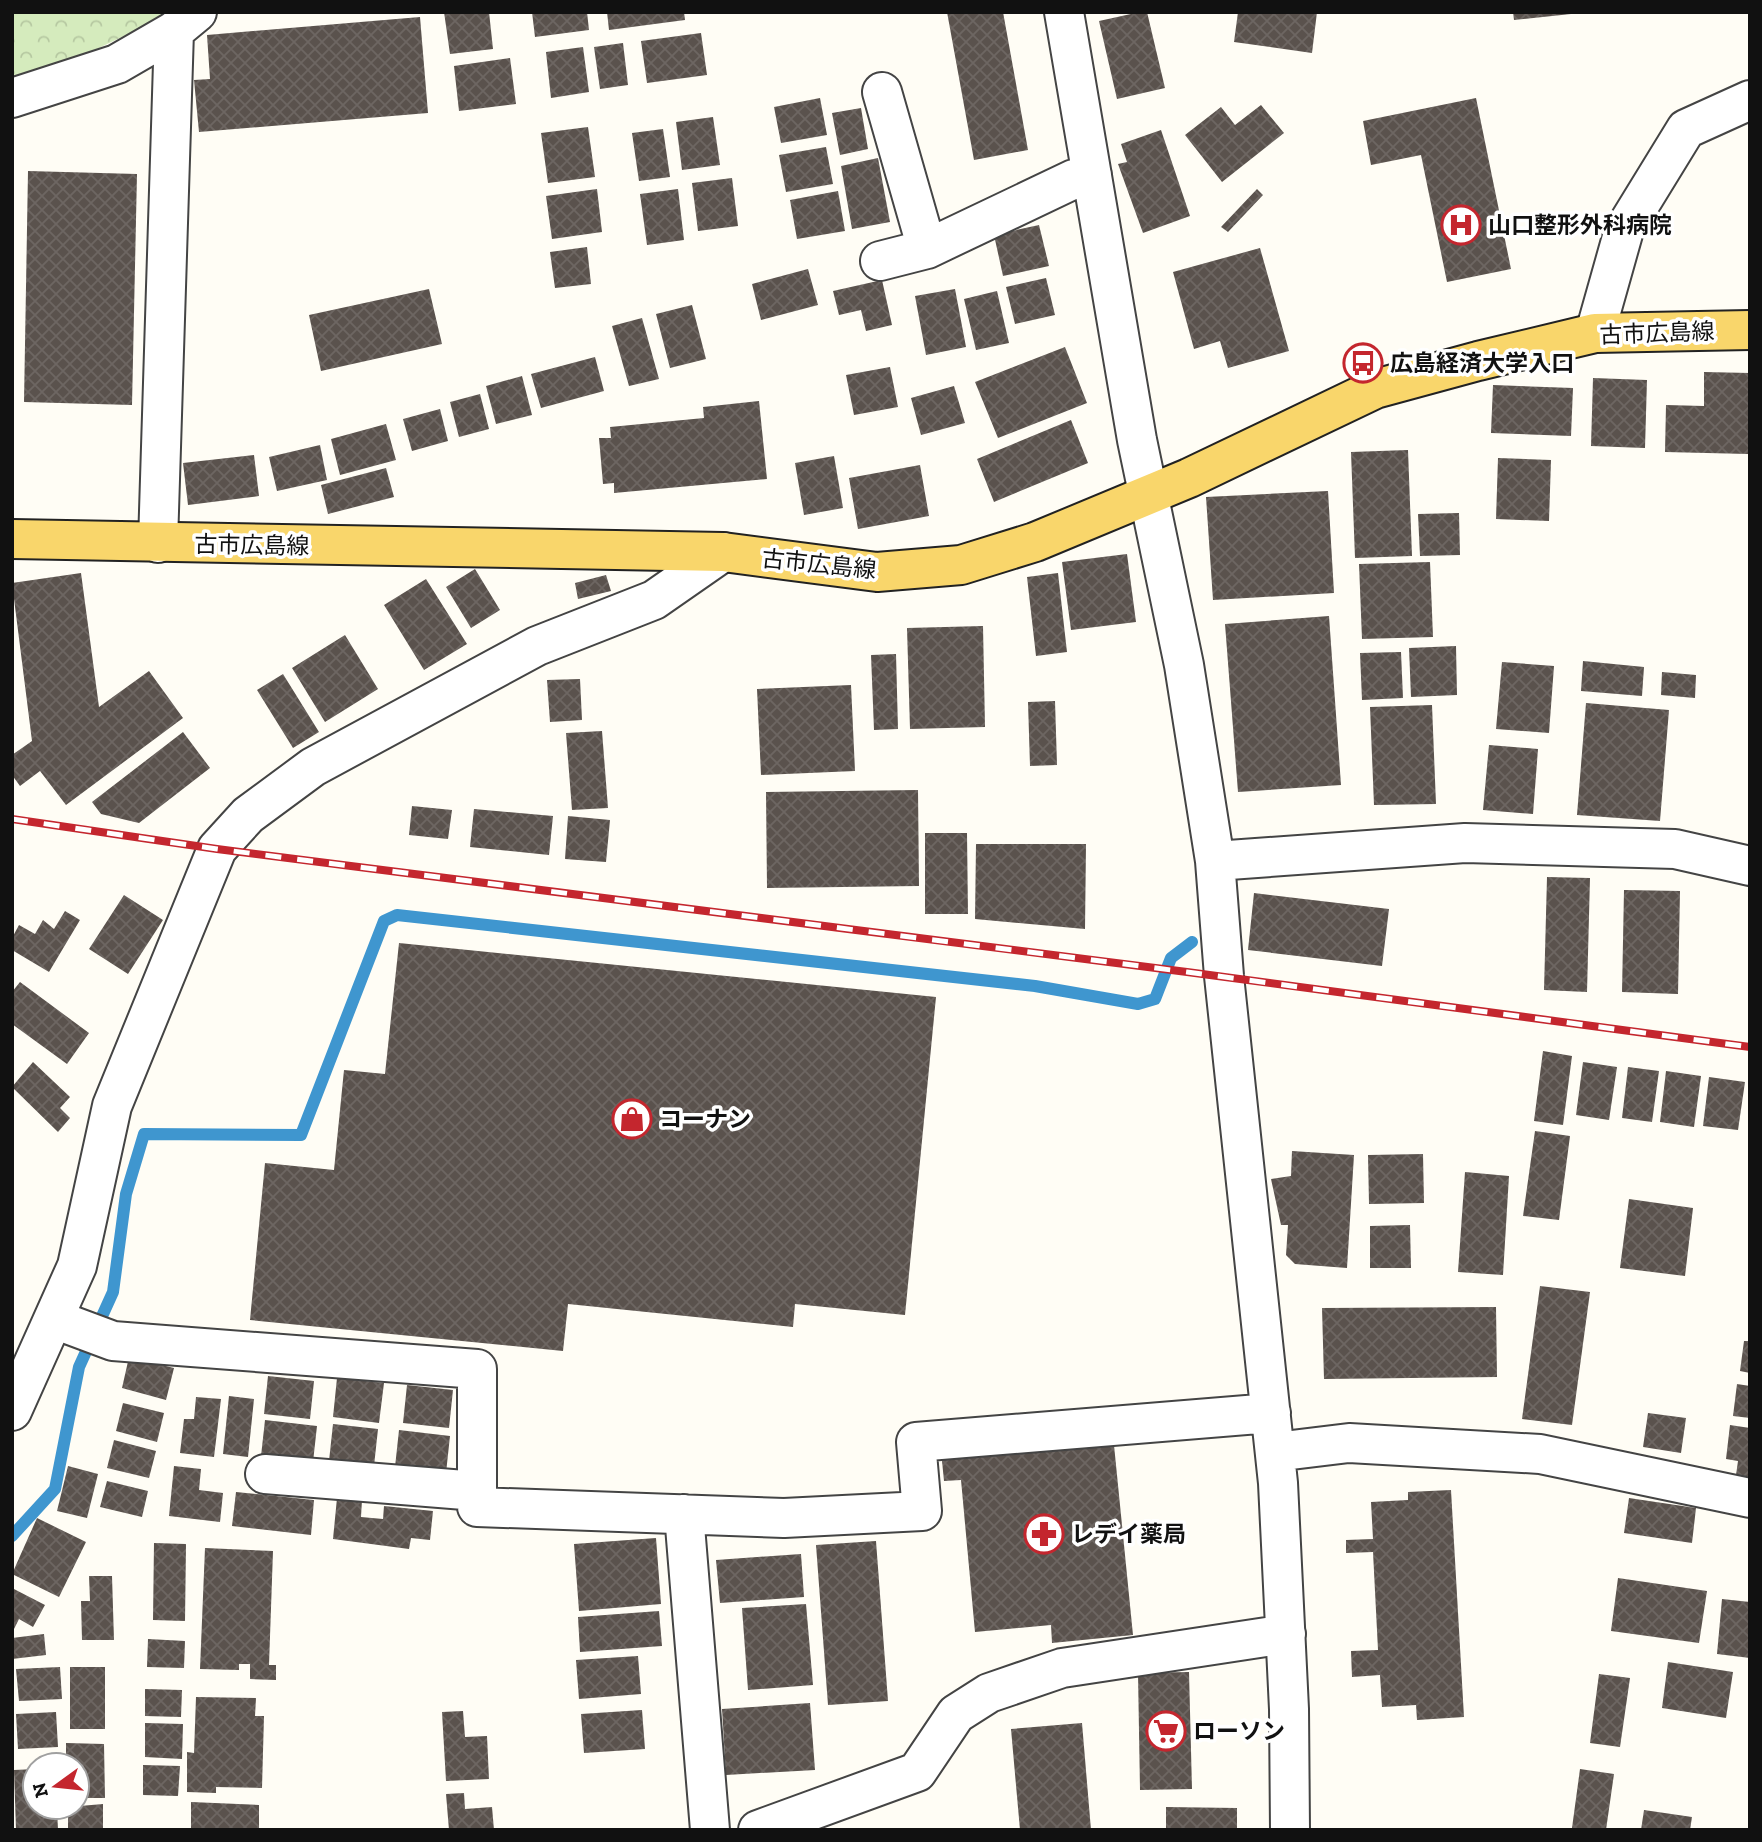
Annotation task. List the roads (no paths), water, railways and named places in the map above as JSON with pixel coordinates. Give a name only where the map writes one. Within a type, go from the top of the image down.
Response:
[{"type":"main road","name":"古市広島線","points":[[12,539],[723,552],[877,572],[961,565],[1035,541],[1148,495],[1375,389],[1595,333],[1750,330]]},
{"type":"street","points":[[1064,12],[1148,495],[1184,665],[1214,861],[1275,1452],[1286,1634],[1290,1830]]},
{"type":"street","points":[[12,99],[117,65],[186,21]]},
{"type":"street","points":[[158,543],[186,21]]},
{"type":"street","points":[[882,92],[927,249]]},
{"type":"street","points":[[1595,333],[1624,230],[1686,129],[1750,100]]},
{"type":"street","points":[[880,261],[927,249],[1074,179],[1093,176]]},
{"type":"street","points":[[12,1411],[77,1266],[112,1106],[217,849],[248,815],[313,767],[537,646],[654,600],[723,552]]},
{"type":"street","points":[[1214,861],[1465,843],[1675,849],[1750,866]]},
{"type":"street","points":[[54,1318],[113,1341],[477,1369],[477,1507],[784,1518],[922,1511],[916,1442],[1271,1413]]},
{"type":"street","points":[[1275,1452],[1349,1443],[1540,1454],[1750,1498]]},
{"type":"street","points":[[265,1474],[477,1491]]},
{"type":"street","points":[[684,1514],[710,1830]]},
{"type":"street","points":[[758,1830],[917,1772],[956,1714],[989,1693],[1062,1668],[1286,1634]]},
{"type":"waterway","points":[[12,1536],[55,1489],[79,1367],[113,1292],[126,1194],[144,1134],[301,1135],[384,921],[397,915],[1035,986],[1138,1004],[1155,999],[1171,958],[1192,942]]},
{"type":"railway","points":[[12,819],[217,849],[1187,972],[1750,1047]]},
{"type":"place","name":"山口整形外科病院","points":[[1461,225]]},
{"type":"place","name":"広島経済大学入口","points":[[1363,363]]},
{"type":"place","name":"コーナン","points":[[632,1119]]},
{"type":"place","name":"レデイ薬局","points":[[1044,1534]]},
{"type":"place","name":"ローソン","points":[[1166,1731]]}]
